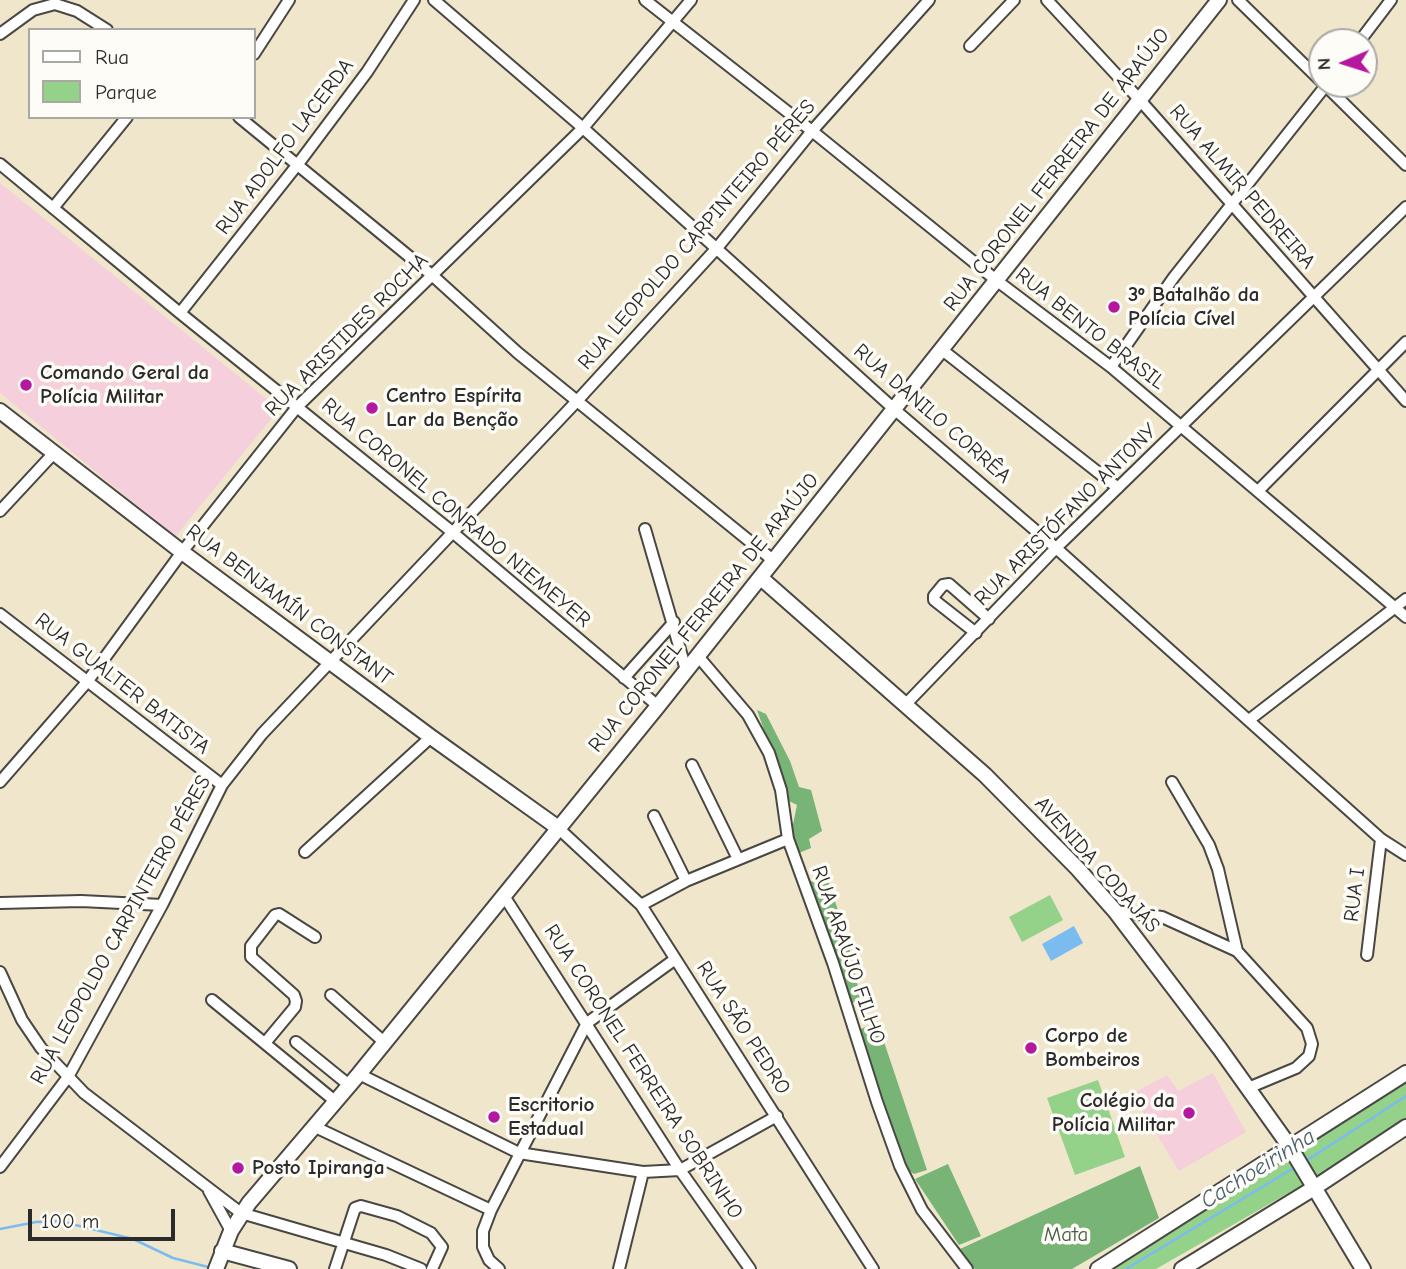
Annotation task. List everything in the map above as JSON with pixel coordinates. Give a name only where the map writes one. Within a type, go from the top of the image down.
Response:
[{"type":"street","points":[[256,51],[289,0]]},
{"type":"street","name":"RUA ADOLFO LACERDA","points":[[180,313],[368,72],[414,0]]},
{"type":"street","name":"RUA DANILO CORRÊA","points":[[434,0],[583,128],[894,409],[1056,548],[1381,839],[1406,855]]},
{"type":"street","name":"RUA BENTO BRASIL","points":[[645,0],[996,280],[1111,367],[1406,617]]},
{"type":"street","name":"RUA ARISTIDES ROCHA","points":[[0,782],[87,682],[182,552],[297,407],[583,128],[691,0]]},
{"type":"street","name":"RUA LEOPOLDO CARPINTEIRO PÉRES","points":[[0,1167],[68,1077],[162,905],[222,785],[262,734],[451,531],[577,401],[717,248],[812,131],[929,0]]},
{"type":"street","points":[[970,46],[1014,0]]},
{"type":"street","name":"RUA ALMIR PEDREIRA","points":[[1047,0],[1139,99],[1406,401]]},
{"type":"street","name":"RUA CORONEL FERREIRA DE ARAÚJO","points":[[219,1260],[241,1213],[354,1079],[658,706],[1219,0]]},
{"type":"street","points":[[1238,0],[1308,68]]},
{"type":"street","points":[[1370,28],[1391,0]]},
{"type":"street","points":[[0,34],[33,10],[55,4],[77,11],[104,28]]},
{"type":"street","points":[[1111,367],[1174,277],[1314,98]]},
{"type":"street","points":[[1339,98],[1406,165]]},
{"type":"street","points":[[53,208],[125,119]]},
{"type":"street","points":[[242,119],[433,276],[518,353],[774,561]]},
{"type":"street","name":"RUA CORONEL CONRADO NIEMEYER","points":[[0,164],[451,531],[658,706]]},
{"type":"street","name":"RUA ARISTÓFANO ANTONY","points":[[905,705],[1056,548],[1406,207]]},
{"type":"street","points":[[1258,491],[1406,342]]},
{"type":"street","points":[[942,349],[1118,488]]},
{"type":"street","name":"RUA BENJAMÍN CONSTANT","points":[[0,411],[182,552],[557,827]]},
{"type":"street","points":[[0,511],[53,454]]},
{"type":"street","points":[[645,529],[686,670]]},
{"type":"street","name":"AVENIDA CODAJÁS","points":[[761,578],[985,775],[1078,869],[1115,911],[1293,1151],[1363,1269]]},
{"type":"street","points":[[976,633],[935,601],[934,596],[943,585],[949,584],[989,619]]},
{"type":"street","points":[[1249,720],[1406,599]]},
{"type":"street","name":"RUA GUALTER BATISTA","points":[[0,614],[222,785]]},
{"type":"street","points":[[624,678],[674,622]]},
{"type":"street","name":"RUA ARAÚJO FILHO","points":[[697,655],[748,715],[769,753],[781,790],[788,839],[833,963],[900,1166],[922,1210],[967,1269]]},
{"type":"street","points":[[305,852],[431,737]]},
{"type":"street","points":[[692,765],[738,859]]},
{"type":"street","points":[[1172,782],[1214,857],[1237,951]]},
{"type":"street","points":[[654,816],[686,881]]},
{"type":"street","name":"RUA SÃO PEDRO","points":[[557,827],[641,905],[777,1116],[868,1267]]},
{"type":"street","points":[[641,905],[686,881],[788,839]]},
{"type":"street","name":"RUA I","points":[[1367,955],[1381,839]]},
{"type":"street","name":"RUA CORONEL FERREIRA SOBRINHO","points":[[504,896],[680,1170],[750,1269]]},
{"type":"street","points":[[0,903],[70,901],[162,905]]},
{"type":"street","points":[[1115,911],[1162,917],[1237,951],[1307,1028],[1312,1044],[1308,1056],[1296,1068],[1248,1088]]},
{"type":"street","points":[[265,1043],[295,1007],[296,1001],[295,995],[251,957],[251,946],[275,915],[279,914],[315,937]]},
{"type":"street","points":[[499,1269],[489,1260],[483,1247],[483,1231],[519,1153],[587,1023],[674,960]]},
{"type":"street","points":[[0,972],[41,1048],[68,1077],[84,1093],[241,1213],[386,1255],[421,1269]]},
{"type":"street","points":[[331,995],[384,1042]]},
{"type":"street","points":[[212,1000],[335,1101]]},
{"type":"street","points":[[296,1042],[354,1079],[519,1153],[643,1172],[680,1170],[777,1116]]},
{"type":"street","points":[[1098,1269],[1293,1151],[1406,1073]]},
{"type":"street","points":[[313,1126],[491,1210]]},
{"type":"street","points":[[1182,1269],[1312,1184],[1406,1127]]},
{"type":"street","points":[[619,1269],[643,1172]]},
{"type":"street","points":[[208,1188],[231,1231]]},
{"type":"street","points":[[335,1269],[355,1208],[360,1206],[420,1226],[431,1233],[441,1243],[442,1252],[432,1269]]},
{"type":"street","points":[[219,1260],[289,1269]]},
{"type":"shaded area","points":[[0,183],[279,409],[175,537],[0,393]]},
{"type":"shaded area","name":"Colégio da Polícia Militar","points":[[1213,1073],[1246,1132],[1179,1171],[1132,1094],[1167,1075],[1178,1091]]},
{"type":"green space","points":[[757,710],[766,714],[790,761],[799,787],[811,790],[822,831],[809,839],[811,848],[799,853],[793,847],[791,834],[797,805],[789,801]]},
{"type":"green space","points":[[809,881],[829,883],[847,938],[861,1000],[852,1003]]},
{"type":"green space","points":[[1050,895],[1063,920],[1022,942],[1009,917]]},
{"type":"green space","points":[[877,1021],[927,1170],[914,1174],[906,1169],[859,1030]]},
{"type":"green space","points":[[1406,1077],[1406,1119],[1318,1176],[1156,1269],[1096,1269]]},
{"type":"green space","points":[[1098,1080],[1125,1157],[1075,1175],[1047,1098]]},
{"type":"green space","points":[[948,1164],[981,1236],[959,1245],[915,1179]]},
{"type":"green space","name":"Mata","points":[[1140,1166],[1159,1218],[1072,1269],[975,1269],[960,1249]]},
{"type":"water","points":[[1074,926],[1083,943],[1051,961],[1042,944]]},
{"type":"waterway","name":"Cachoeirinha","points":[[1306,1161],[1406,1096]]},
{"type":"waterway","name":"Cachoeirinha","points":[[1126,1269],[1297,1166]]},
{"type":"waterway","name":"Cachoeirinha","points":[[0,1229],[59,1221],[133,1239],[173,1258],[212,1268]]},
{"type":"place","name":"3º Batalhão da Polícia Cível","points":[[1114,307]]},
{"type":"place","name":"Comando Geral da Polícia Militar","points":[[26,385]]},
{"type":"place","name":"Centro Espírita Lar da Benção","points":[[372,408]]},
{"type":"place","name":"Corpo de Bombeiros","points":[[1031,1048]]},
{"type":"place","name":"Colégio da Polícia Militar","points":[[1189,1113]]},
{"type":"place","name":"Escritorio Estadual","points":[[494,1117]]},
{"type":"place","name":"Posto Ipiranga","points":[[238,1168]]}]
